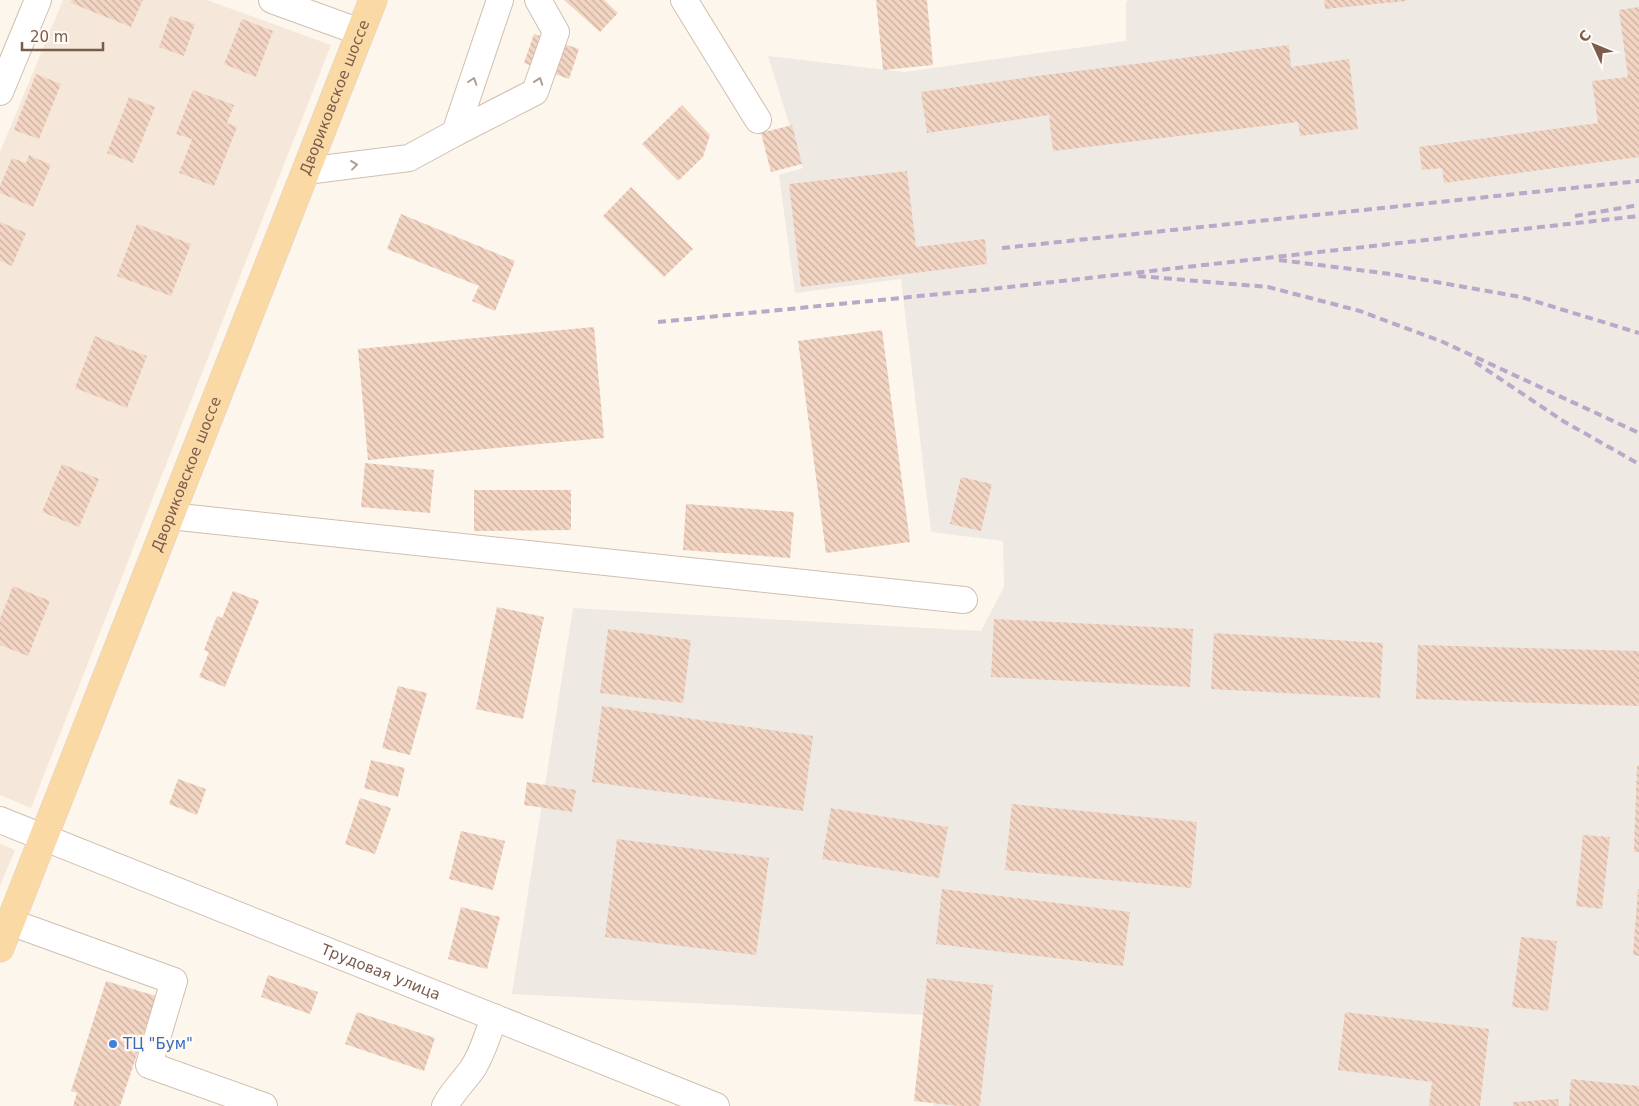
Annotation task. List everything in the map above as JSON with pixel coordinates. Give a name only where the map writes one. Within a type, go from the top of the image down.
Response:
[{"type":"main road","name":"Двориковское шоссе","points":[[0,948],[373,0]]},
{"type":"street","points":[[0,92],[38,0]]},
{"type":"street","points":[[272,0],[360,32]]},
{"type":"street","points":[[456,133],[500,0]]},
{"type":"street","points":[[306,171],[409,158],[535,92],[556,32],[538,0]]},
{"type":"street","points":[[684,0],[758,120]]},
{"type":"street","points":[[170,516],[964,600]]},
{"type":"street","name":"Трудовая улица","points":[[0,820],[716,1106]]},
{"type":"street","points":[[10,922],[174,981],[149,1065],[264,1106]]},
{"type":"street","points":[[445,1106],[477,1060],[494,1017]]},
{"type":"shaded area","points":[[63,0],[207,0],[331,45],[31,808],[0,795],[0,152]]},
{"type":"shaded area","points":[[1639,0],[1639,1106],[933,1106],[946,1016],[512,994],[573,608],[981,631],[1004,587],[1003,541],[931,532],[901,279],[795,293],[779,175],[803,168],[768,56],[904,72],[1126,41],[1126,1]]},
{"type":"shaded area","points":[[0,844],[15,850],[0,886]]},
{"type":"building","points":[[72,0],[143,0],[131,27],[71,3]]},
{"type":"building","points":[[564,0],[604,0],[618,13],[600,32]]},
{"type":"building","points":[[876,0],[927,0],[933,65],[883,70]]},
{"type":"building","points":[[1324,0],[1406,0],[1406,1],[1325,9]]},
{"type":"building","points":[[1639,7],[1639,157],[1444,183],[1442,168],[1422,170],[1419,147],[1598,123],[1592,81],[1628,77],[1619,10]]},
{"type":"building","points":[[170,16],[195,24],[184,56],[159,47]]},
{"type":"building","points":[[242,19],[273,31],[256,77],[224,64]]},
{"type":"building","points":[[534,34],[579,49],[569,79],[524,63]]},
{"type":"building","points":[[1289,45],[1291,67],[1349,59],[1358,129],[1300,136],[1298,122],[1053,151],[1049,115],[927,133],[921,92]]},
{"type":"building","points":[[36,74],[61,84],[39,139],[14,130]]},
{"type":"building","points":[[193,90],[234,105],[227,123],[237,127],[214,186],[179,173],[192,139],[176,134]]},
{"type":"building","points":[[129,97],[155,107],[133,163],[107,153]]},
{"type":"building","points":[[682,105],[710,135],[703,157],[678,181],[642,144]]},
{"type":"building","points":[[792,125],[802,164],[771,172],[761,133]]},
{"type":"building","points":[[29,155],[51,165],[33,207],[0,193],[0,186],[12,158],[26,163]]},
{"type":"building","points":[[907,171],[916,247],[985,239],[987,264],[801,287],[789,184]]},
{"type":"building","points":[[631,187],[693,249],[664,277],[603,216]]},
{"type":"building","points":[[401,214],[515,261],[495,311],[472,301],[479,286],[387,249]]},
{"type":"building","points":[[0,222],[26,233],[12,266],[0,261]]},
{"type":"building","points":[[137,224],[191,244],[171,296],[117,276]]},
{"type":"building","points":[[594,327],[604,438],[368,460],[358,349]]},
{"type":"building","points":[[882,330],[910,542],[826,553],[798,341]]},
{"type":"building","points":[[95,336],[147,356],[127,408],[75,388]]},
{"type":"building","points":[[365,463],[434,470],[430,513],[361,507]]},
{"type":"building","points":[[62,464],[99,479],[79,527],[42,512]]},
{"type":"building","points":[[961,477],[992,484],[981,531],[950,524]]},
{"type":"building","points":[[474,490],[571,490],[571,530],[474,531]]},
{"type":"building","points":[[686,504],[794,512],[790,558],[683,550]]},
{"type":"building","points":[[13,586],[50,601],[28,656],[0,645],[0,619]]},
{"type":"building","points":[[233,591],[259,601],[225,687],[199,677],[209,652],[204,650],[217,616],[222,618]]},
{"type":"building","points":[[497,607],[544,617],[523,719],[476,709]]},
{"type":"building","points":[[994,619],[1193,629],[1190,687],[991,677]]},
{"type":"building","points":[[608,629],[691,640],[683,703],[600,693]]},
{"type":"building","points":[[1214,633],[1383,643],[1380,698],[1211,689]]},
{"type":"building","points":[[1418,645],[1639,651],[1639,706],[1416,699]]},
{"type":"building","points":[[398,686],[427,693],[410,755],[382,748]]},
{"type":"building","points":[[602,706],[813,736],[803,811],[592,782]]},
{"type":"building","points":[[371,760],[405,768],[398,797],[364,788]]},
{"type":"building","points":[[1637,765],[1639,766],[1639,852],[1634,852]]},
{"type":"building","points":[[178,779],[206,789],[197,815],[169,804]]},
{"type":"building","points":[[527,782],[576,790],[572,812],[524,805]]},
{"type":"building","points":[[360,798],[391,808],[375,854],[345,844]]},
{"type":"building","points":[[1012,804],[1197,822],[1191,888],[1005,870]]},
{"type":"building","points":[[831,808],[948,827],[939,878],[822,859]]},
{"type":"building","points":[[461,831],[505,841],[493,890],[449,879]]},
{"type":"building","points":[[1583,835],[1610,837],[1602,909],[1576,906]]},
{"type":"building","points":[[617,839],[769,858],[756,955],[605,937]]},
{"type":"building","points":[[942,889],[1130,912],[1123,966],[936,944]]},
{"type":"building","points":[[1639,889],[1639,956],[1633,955]]},
{"type":"building","points":[[461,907],[500,917],[487,969],[448,959]]},
{"type":"building","points":[[1521,937],[1557,941],[1548,1011],[1512,1007]]},
{"type":"building","points":[[268,975],[318,992],[310,1014],[261,997]]},
{"type":"building","points":[[927,978],[993,985],[980,1106],[959,1106],[914,1101]]},
{"type":"building","name":"ТЦ \"Бум\"","points":[[106,981],[156,996],[120,1106],[73,1106],[77,1093],[71,1091]]},
{"type":"building","points":[[357,1012],[435,1038],[424,1071],[345,1044]]},
{"type":"building","points":[[1345,1012],[1489,1029],[1480,1106],[1429,1106],[1432,1082],[1338,1070]]},
{"type":"building","points":[[1571,1079],[1639,1086],[1639,1106],[1569,1106]]},
{"type":"building","points":[[1558,1099],[1559,1106],[1513,1106],[1513,1102]]},
{"type":"railway","points":[[1002,248],[1639,181]]},
{"type":"railway","points":[[1575,216],[1639,205]]},
{"type":"railway","points":[[658,322],[991,289],[1639,216]]},
{"type":"railway","points":[[1279,260],[1391,274],[1521,297],[1639,333]]},
{"type":"railway","points":[[1138,276],[1268,287],[1360,311],[1443,342],[1639,433]]},
{"type":"railway","points":[[1475,362],[1563,421],[1639,464]]},
{"type":"place","name":"ТЦ \"Бум\"","points":[[113,1044]]}]
